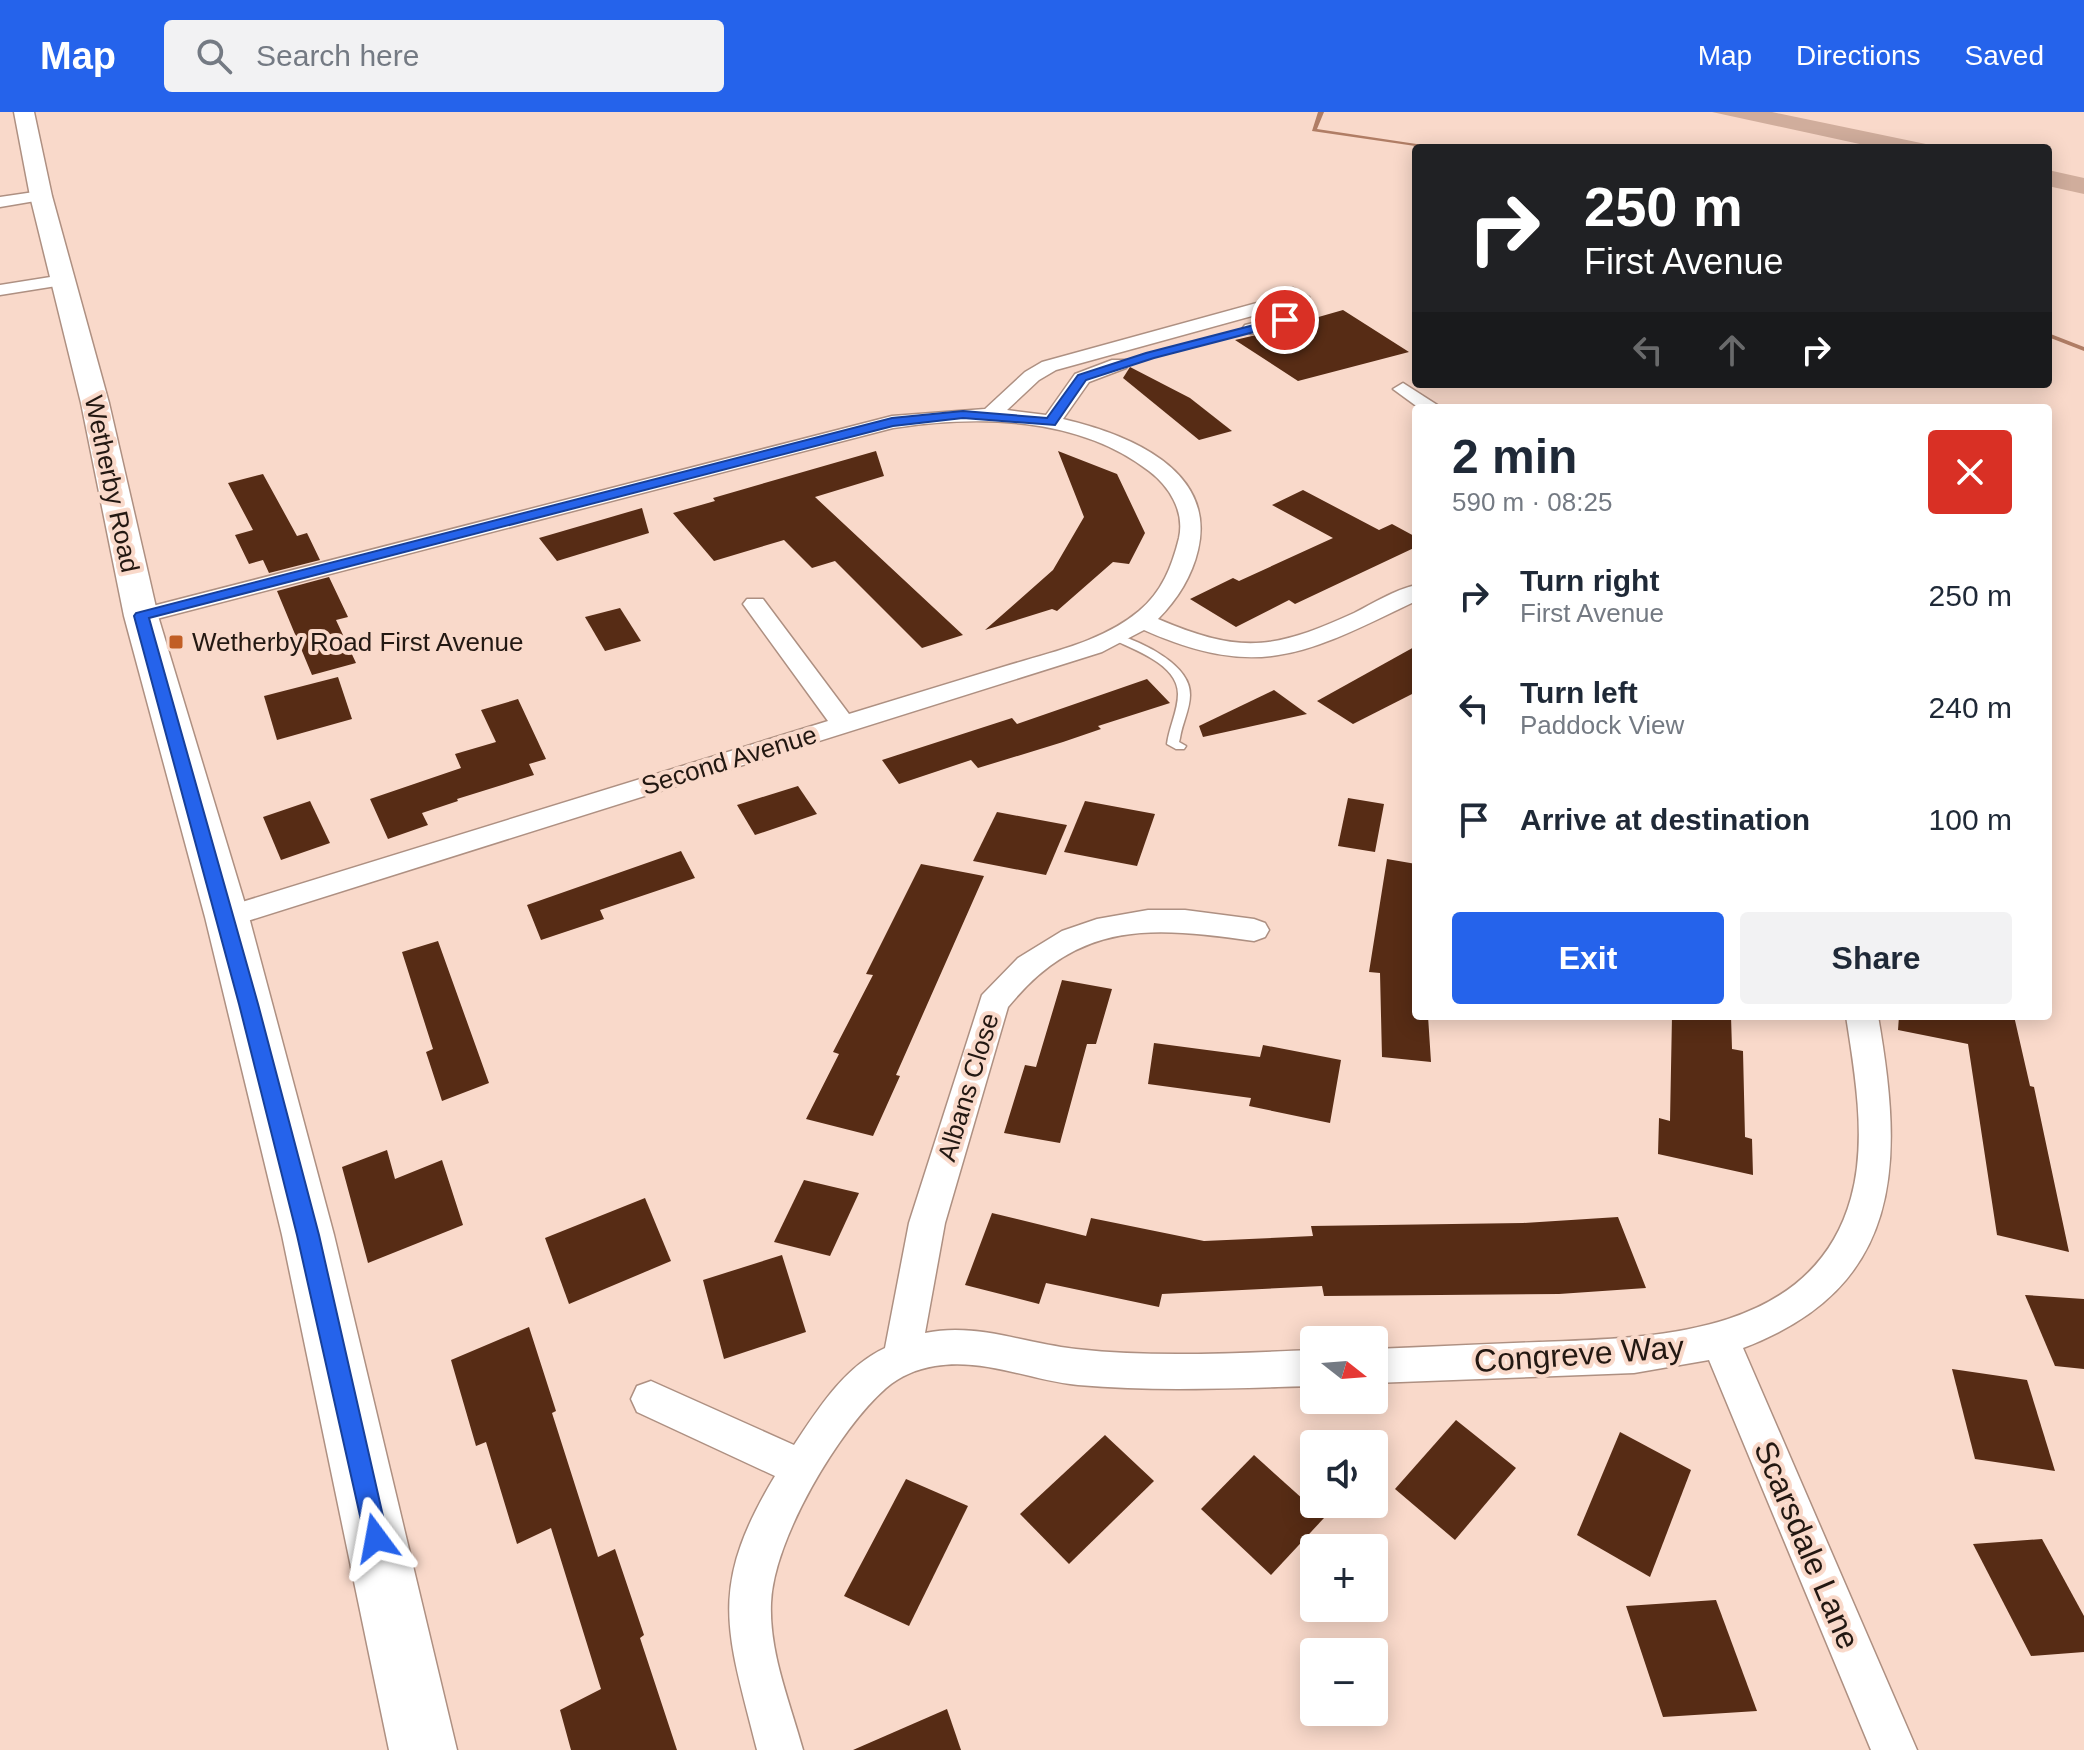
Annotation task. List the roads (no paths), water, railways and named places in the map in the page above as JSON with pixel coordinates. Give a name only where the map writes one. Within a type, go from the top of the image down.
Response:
[{"type":"main road","name":"Wetherby Road","points":[[24,112],[41,196],[95,403],[141,616],[227,917],[308,1235],[423,1750]]},
{"type":"street","points":[[0,202],[41,196]]},
{"type":"street","points":[[0,290],[63,280]]},
{"type":"street","points":[[990,415],[1032,376],[1049,366],[1300,297],[1293,293]]},
{"type":"street","points":[[141,616],[892,422],[936,416],[990,415],[1051,422],[1082,378],[1107,368],[1285,320],[1298,329]]},
{"type":"street","points":[[1403,389],[1426,404]]},
{"type":"street","name":"Second Avenue","points":[[227,917],[1093,647],[1143,621],[1173,588],[1190,549],[1193,527],[1189,507],[1178,487],[1161,469],[1113,441],[1051,422]]},
{"type":"street","points":[[1143,621],[1211,647],[1248,652],[1272,651],[1294,646],[1412,594]]},
{"type":"street","points":[[755,604],[843,724]]},
{"type":"street","name":"Albans Close","points":[[902,1358],[927,1223],[993,1003],[1008,981],[1037,958],[1070,939],[1120,924],[1175,920],[1254,930]]},
{"type":"street","name":"Congreve Way","points":[[1388,1365],[1649,1355],[1720,1340],[1777,1317],[1801,1301],[1840,1264],[1863,1219],[1873,1171],[1871,1081],[1863,1020]]},
{"type":"street","name":"Scarsdale Lane","points":[[1720,1340],[1894,1750]]},
{"type":"street","points":[[780,1750],[753,1649],[749,1613],[752,1576],[762,1541],[802,1469],[848,1403],[872,1376],[902,1358],[935,1348],[970,1348],[1076,1366],[1172,1371],[1300,1368]]},
{"type":"street","points":[[651,1399],[802,1469]]},
{"type":"lane","points":[[1116,637],[1163,662],[1181,677],[1185,693],[1174,727],[1173,744],[1180,746]]},
{"type":"waterway","points":[[1321,112],[1314,130],[1412,144]]},
{"type":"waterway","points":[[2052,337],[2084,349]]},
{"type":"place","name":"Wetherby Road First Avenue","points":[[176,642]]}]
